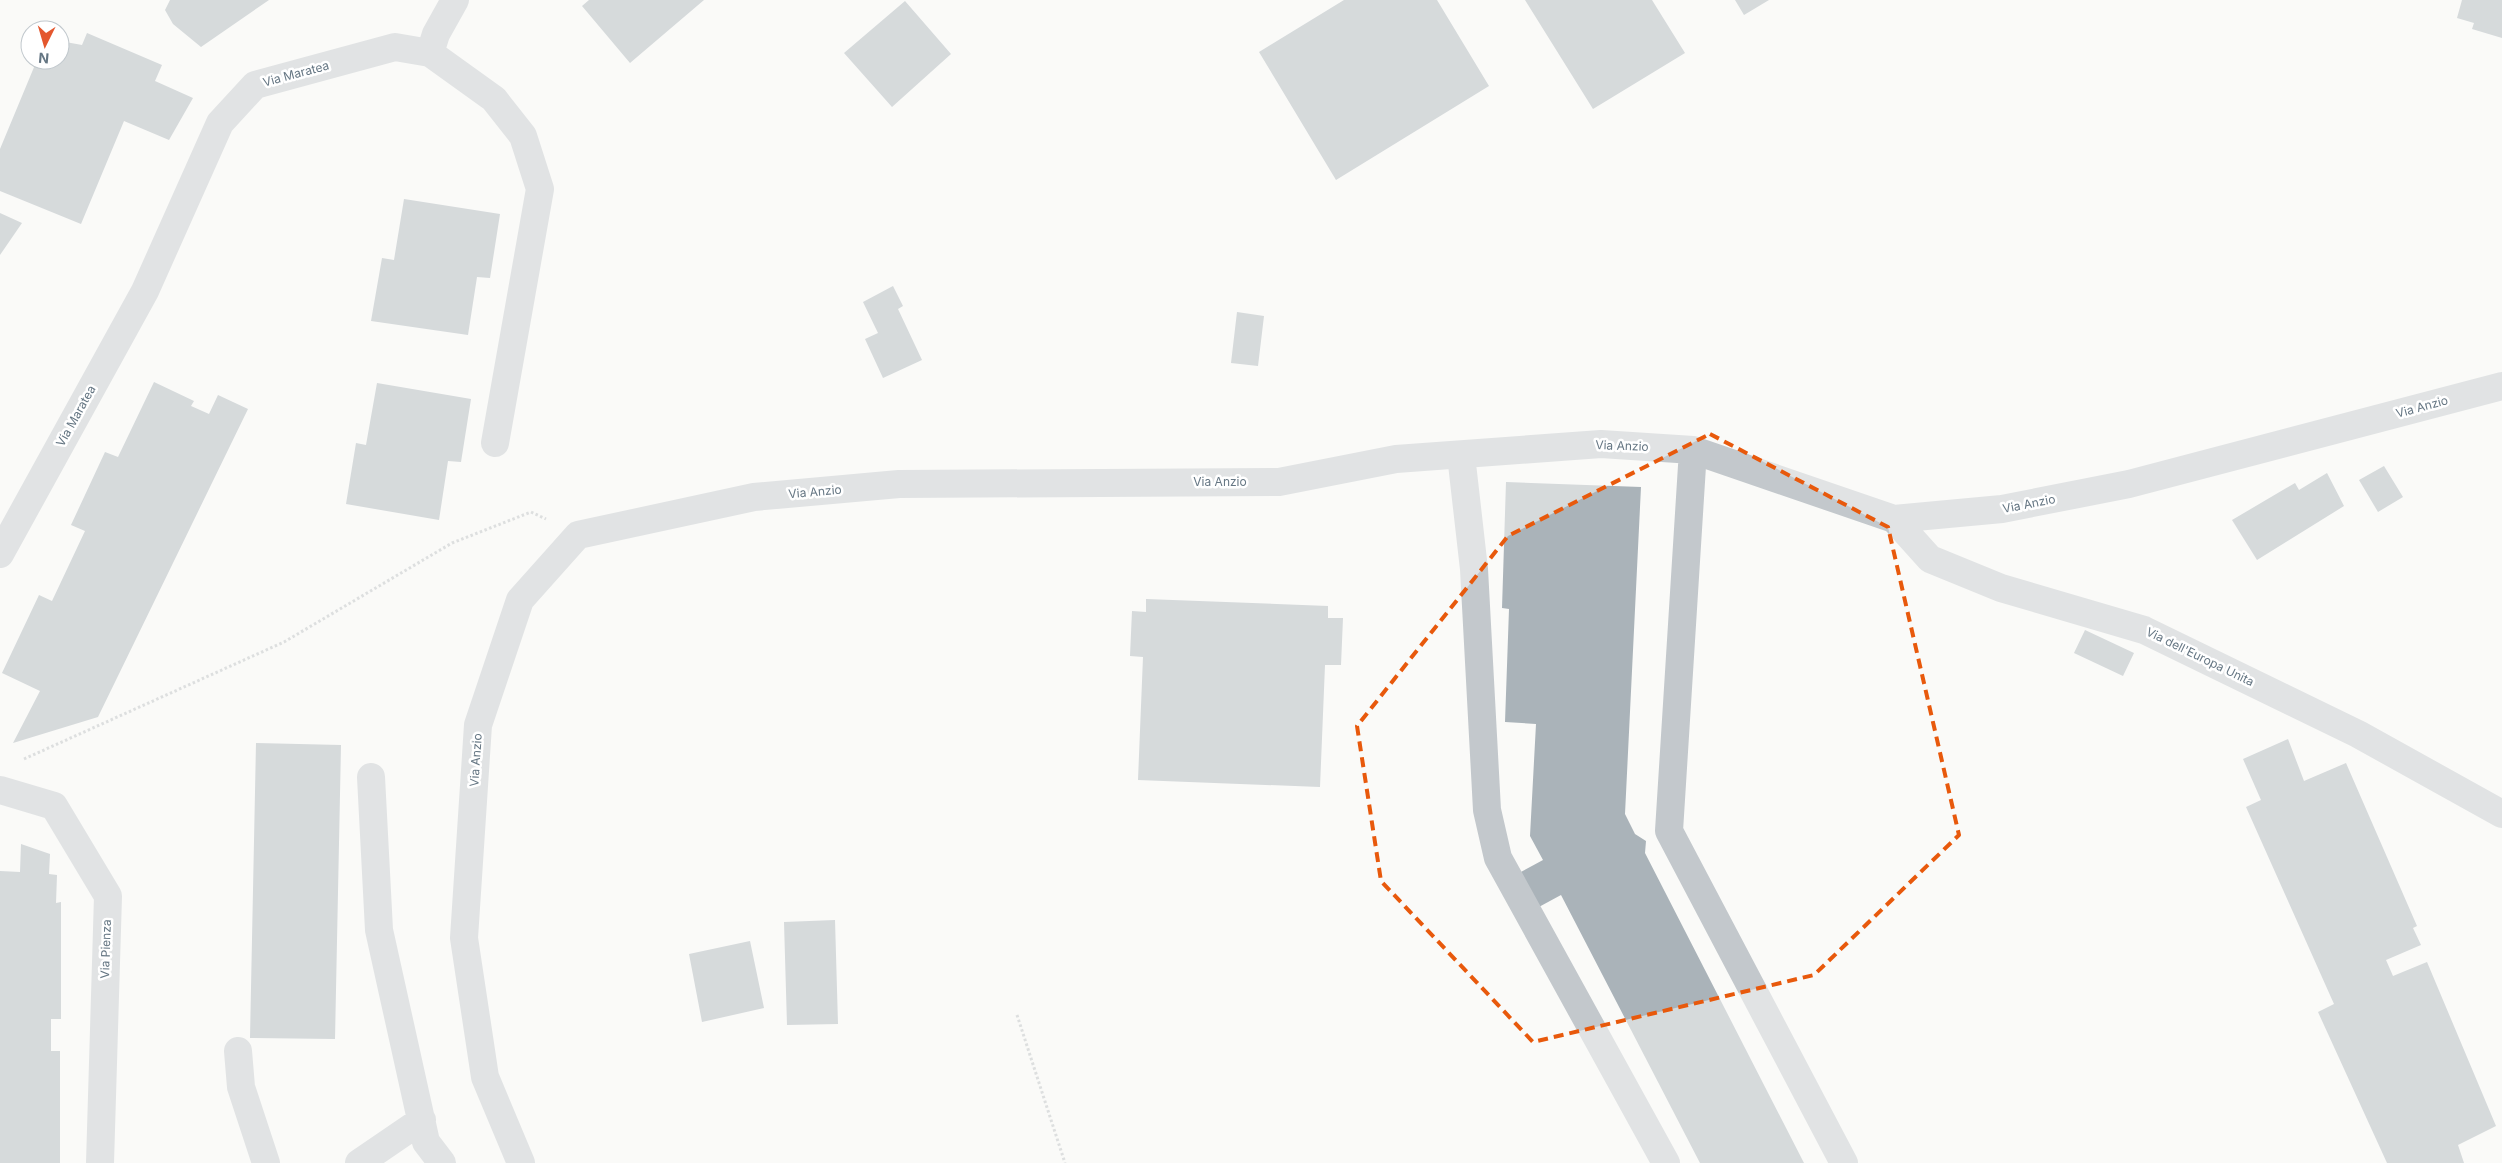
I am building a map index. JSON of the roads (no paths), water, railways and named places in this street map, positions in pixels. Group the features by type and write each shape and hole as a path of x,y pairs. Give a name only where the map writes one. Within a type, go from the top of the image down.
{"street":[{"path":"430,54 436,34 455,0"},
{"name":"Via Maratea","path":"0,554 145,291 220,123 255,85 395,47 430,54 494,99 523,136 540,189 495,443"},
{"name":"Via Anzio","path":"521,1163 485,1077 464,938 478,725 520,600 578,535 754,498 899,484 1279,482 1396,459 1601,444 1694,450 1894,519 2002,509 2129,484 2502,386"},
{"path":"1694,450 1669,831 1844,1163"},
{"path":"1461,455 1474,569 1487,810 1498,858 1666,1163"},
{"name":"Via dell'Europa Unita","path":"1894,519 1930,559 2001,588 2144,630 2358,734 2502,814"},
{"path":"371,777 379,930 426,1142 442,1163"},
{"name":"Via Pienza","path":"0,790 54,806 108,896 100,1163"},
{"path":"238,1051 241,1087 266,1163"},
{"path":"359,1163 422,1120"}]}
